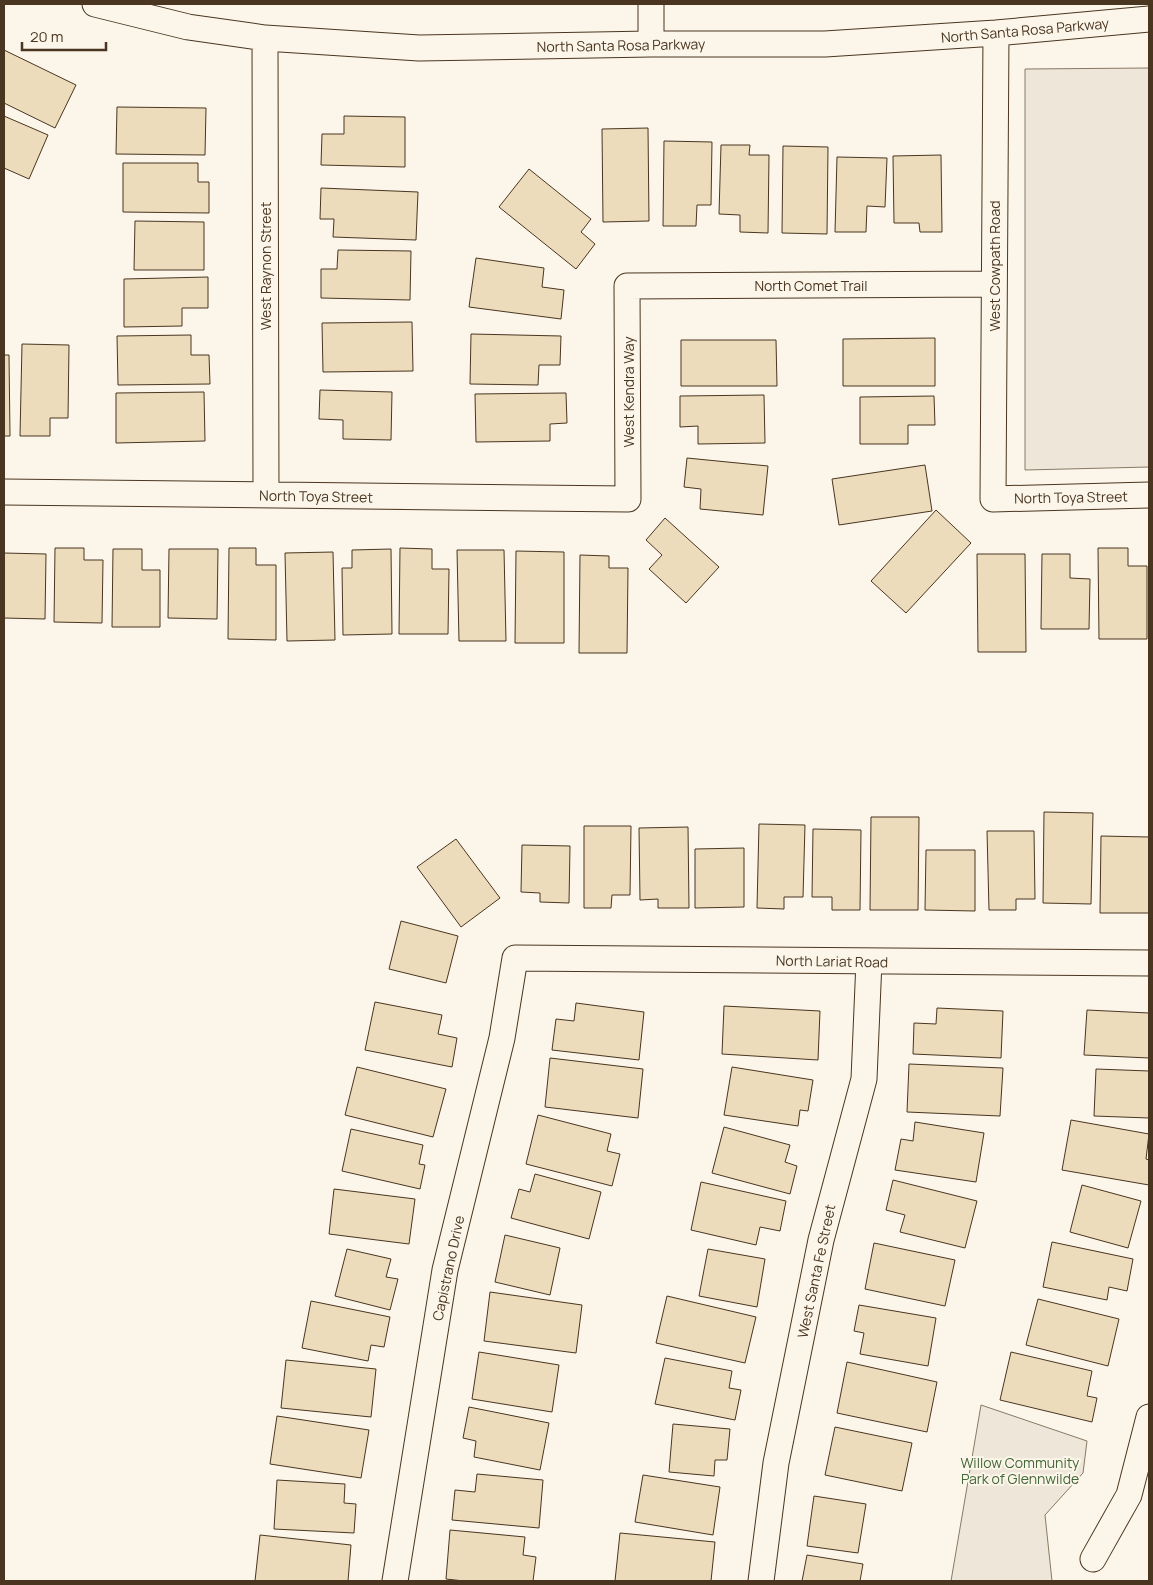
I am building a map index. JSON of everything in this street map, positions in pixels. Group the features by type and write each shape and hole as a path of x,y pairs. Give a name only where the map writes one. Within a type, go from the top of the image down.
{"street":[{"name":"North Santa Rosa Parkway","path":"95,4 188,27 265,38 418,48 651,44 825,44 996,33 1149,19"},
{"path":"651,4 651,44"},
{"name":"West Cowpath Road","path":"993,499 996,33"},
{"name":"West Raynon Street","path":"265,38 266,495"},
{"name":"North Comet Trail","path":"627,286 994,284"},
{"name":"West Kendra Way","path":"627,286 628,499"},
{"name":"North Toya Street","path":"4,492 628,499"},
{"name":"North Toya Street","path":"993,499 1149,495"},
{"name":"North Lariat Road","path":"515,958 1149,964"},
{"name":"Capistrano Drive","path":"395,1581 445,1270 502,1038 515,958"},
{"name":"West Santa Fe Street","path":"760,1581 776,1463 821,1240 864,1079 869,961"},
{"path":"1093,1559 1129,1495 1149,1417"}],"green space":[{"path":"1149,68 1149,467 1025,470 1025,69"},
{"name":"Willow Community Park of Glennwilde","path":"981,1405 1087,1441 1083,1473 1045,1515 1052,1581 951,1581"}],"building":[{"path":"4,50 76,85 55,128 4,103"},
{"path":"117,107 206,108 205,155 116,154"},
{"path":"4,116 48,135 29,179 4,168"},
{"path":"344,116 405,117 405,167 321,165 322,134 344,134"},
{"path":"648,128 649,221 603,222 602,129"},
{"path":"664,141 712,142 711,205 697,205 696,226 663,226"},
{"path":"721,145 750,145 749,155 769,155 768,233 740,232 740,215 719,214"},
{"path":"783,146 828,147 827,234 782,233"},
{"path":"941,155 942,232 920,232 919,223 894,223 893,156"},
{"path":"837,157 887,158 885,207 867,206 866,232 835,232"},
{"path":"123,163 198,163 198,182 209,182 209,213 123,212"},
{"path":"529,169 591,219 581,232 595,244 576,269 499,207"},
{"path":"321,188 418,192 416,240 333,237 334,219 320,219"},
{"path":"135,221 204,222 204,270 134,270"},
{"path":"338,250 411,251 410,300 321,298 321,269 337,269"},
{"path":"476,258 544,268 542,287 564,290 561,319 469,307"},
{"path":"208,277 208,308 182,308 182,326 124,327 124,279"},
{"path":"412,322 413,371 323,372 322,323"},
{"path":"471,334 561,336 560,365 539,365 538,385 470,384"},
{"path":"191,335 191,355 209,355 210,384 118,385 117,336"},
{"path":"935,338 935,386 843,386 843,339"},
{"path":"681,340 776,340 777,386 681,386"},
{"path":"22,344 69,345 68,418 50,418 50,436 20,436"},
{"path":"4,355 9,355 10,436 4,436"},
{"path":"320,390 392,392 391,440 343,439 343,420 319,419"},
{"path":"204,392 205,441 116,443 116,393"},
{"path":"566,393 567,423 550,424 550,441 476,442 475,394"},
{"path":"764,395 765,443 698,444 698,426 680,427 680,396"},
{"path":"934,396 935,425 908,425 908,444 860,444 860,397"},
{"path":"687,458 768,466 763,515 700,509 701,489 684,487"},
{"path":"925,465 932,511 839,525 832,479"},
{"path":"936,510 971,543 906,613 871,581"},
{"path":"665,518 719,567 686,603 649,569 662,555 646,540"},
{"path":"55,548 84,548 84,560 103,560 102,623 54,622"},
{"path":"229,548 256,548 256,565 276,565 276,640 228,639"},
{"path":"400,548 432,549 432,569 449,569 448,634 399,634"},
{"path":"1098,548 1128,548 1128,566 1147,566 1147,639 1099,639"},
{"path":"113,549 142,549 142,570 160,570 160,627 112,627"},
{"path":"169,549 218,549 217,619 168,618"},
{"path":"391,549 392,634 343,635 342,568 352,568 352,550"},
{"path":"457,550 504,550 506,641 459,641"},
{"path":"516,551 564,552 564,643 515,643"},
{"path":"333,552 335,640 287,641 285,553"},
{"path":"4,553 46,554 45,619 4,618"},
{"path":"977,554 1025,554 1026,652 978,652"},
{"path":"1042,554 1070,554 1070,578 1090,579 1089,629 1041,629"},
{"path":"580,555 609,556 609,568 628,568 627,653 579,653"},
{"path":"1044,812 1093,813 1091,904 1043,903"},
{"path":"871,817 919,817 918,910 870,910"},
{"path":"759,824 805,825 803,897 784,897 784,909 757,908"},
{"path":"584,826 631,826 630,895 612,895 611,908 584,908"},
{"path":"688,827 689,908 658,908 658,899 640,900 639,828"},
{"path":"813,829 861,830 860,910 832,910 832,897 812,897"},
{"path":"987,831 1034,831 1035,899 1016,899 1016,910 989,910"},
{"path":"1101,836 1149,837 1149,913 1100,913"},
{"path":"456,839 500,898 461,927 417,867"},
{"path":"522,845 570,846 569,903 540,902 540,893 521,892"},
{"path":"744,848 744,907 695,908 695,849"},
{"path":"926,850 975,850 975,911 925,910"},
{"path":"401,921 458,936 446,983 389,969"},
{"path":"375,1002 442,1015 438,1034 457,1038 452,1067 365,1050"},
{"path":"576,1003 644,1012 639,1060 552,1050 556,1019 574,1021"},
{"path":"724,1006 820,1011 818,1060 722,1054"},
{"path":"937,1008 1003,1011 1001,1058 913,1054 914,1023 936,1024"},
{"path":"1087,1010 1149,1013 1149,1058 1084,1055"},
{"path":"550,1058 643,1069 638,1118 545,1107"},
{"path":"909,1064 1003,1068 1000,1116 907,1112"},
{"path":"357,1067 446,1089 433,1137 345,1115"},
{"path":"732,1067 813,1080 808,1111 800,1110 798,1126 724,1115"},
{"path":"1096,1069 1149,1071 1149,1118 1094,1116"},
{"path":"538,1115 611,1134 607,1151 620,1154 612,1186 526,1164"},
{"path":"1071,1120 1149,1134 1146,1159 1149,1160 1149,1185 1062,1170"},
{"path":"915,1122 984,1133 976,1182 895,1170 901,1139 913,1141"},
{"path":"724,1127 790,1145 785,1162 797,1166 790,1194 712,1173"},
{"path":"351,1129 423,1145 419,1164 425,1165 420,1189 342,1171"},
{"path":"535,1174 601,1192 589,1239 511,1218 519,1189 530,1192"},
{"path":"893,1180 977,1201 965,1248 900,1232 905,1215 886,1210"},
{"path":"701,1182 786,1201 780,1231 760,1227 756,1245 691,1230"},
{"path":"1082,1185 1141,1201 1128,1248 1070,1232"},
{"path":"334,1189 415,1199 409,1244 329,1234"},
{"path":"505,1235 560,1248 550,1295 495,1282"},
{"path":"1052,1242 1133,1259 1127,1291 1109,1287 1107,1300 1043,1287"},
{"path":"874,1243 955,1260 945,1306 865,1289"},
{"path":"347,1249 391,1259 386,1277 398,1279 390,1310 335,1296"},
{"path":"708,1249 765,1259 757,1307 699,1296"},
{"path":"490,1292 582,1305 576,1353 484,1341"},
{"path":"667,1296 756,1317 745,1363 656,1343"},
{"path":"1038,1299 1119,1319 1108,1366 1026,1345"},
{"path":"311,1301 390,1317 384,1347 371,1345 368,1361 302,1348"},
{"path":"859,1305 936,1318 928,1366 860,1354 864,1333 854,1331"},
{"path":"479,1352 559,1365 552,1412 472,1399"},
{"path":"1011,1352 1092,1371 1087,1396 1097,1398 1092,1422 1000,1400"},
{"path":"665,1358 732,1371 729,1388 741,1390 735,1420 655,1404"},
{"path":"286,1360 376,1369 371,1417 281,1408"},
{"path":"847,1362 937,1382 927,1432 837,1413"},
{"path":"469,1407 549,1423 540,1470 474,1457 476,1441 463,1438"},
{"path":"277,1416 369,1430 361,1478 270,1464"},
{"path":"673,1424 730,1429 727,1460 715,1460 714,1476 669,1472"},
{"path":"835,1427 912,1443 902,1491 825,1475"},
{"path":"477,1474 543,1480 539,1528 452,1520 455,1490 475,1492"},
{"path":"643,1475 720,1487 713,1535 635,1522"},
{"path":"277,1480 345,1484 344,1503 356,1504 354,1533 274,1529"},
{"path":"814,1496 866,1504 858,1553 807,1546"},
{"path":"450,1530 525,1537 523,1555 536,1557 533,1581 464,1581 446,1579"},
{"path":"620,1533 715,1542 711,1581 615,1581"},
{"path":"260,1535 351,1545 348,1581 255,1581"},
{"path":"807,1555 863,1564 860,1581 802,1581"}]}
